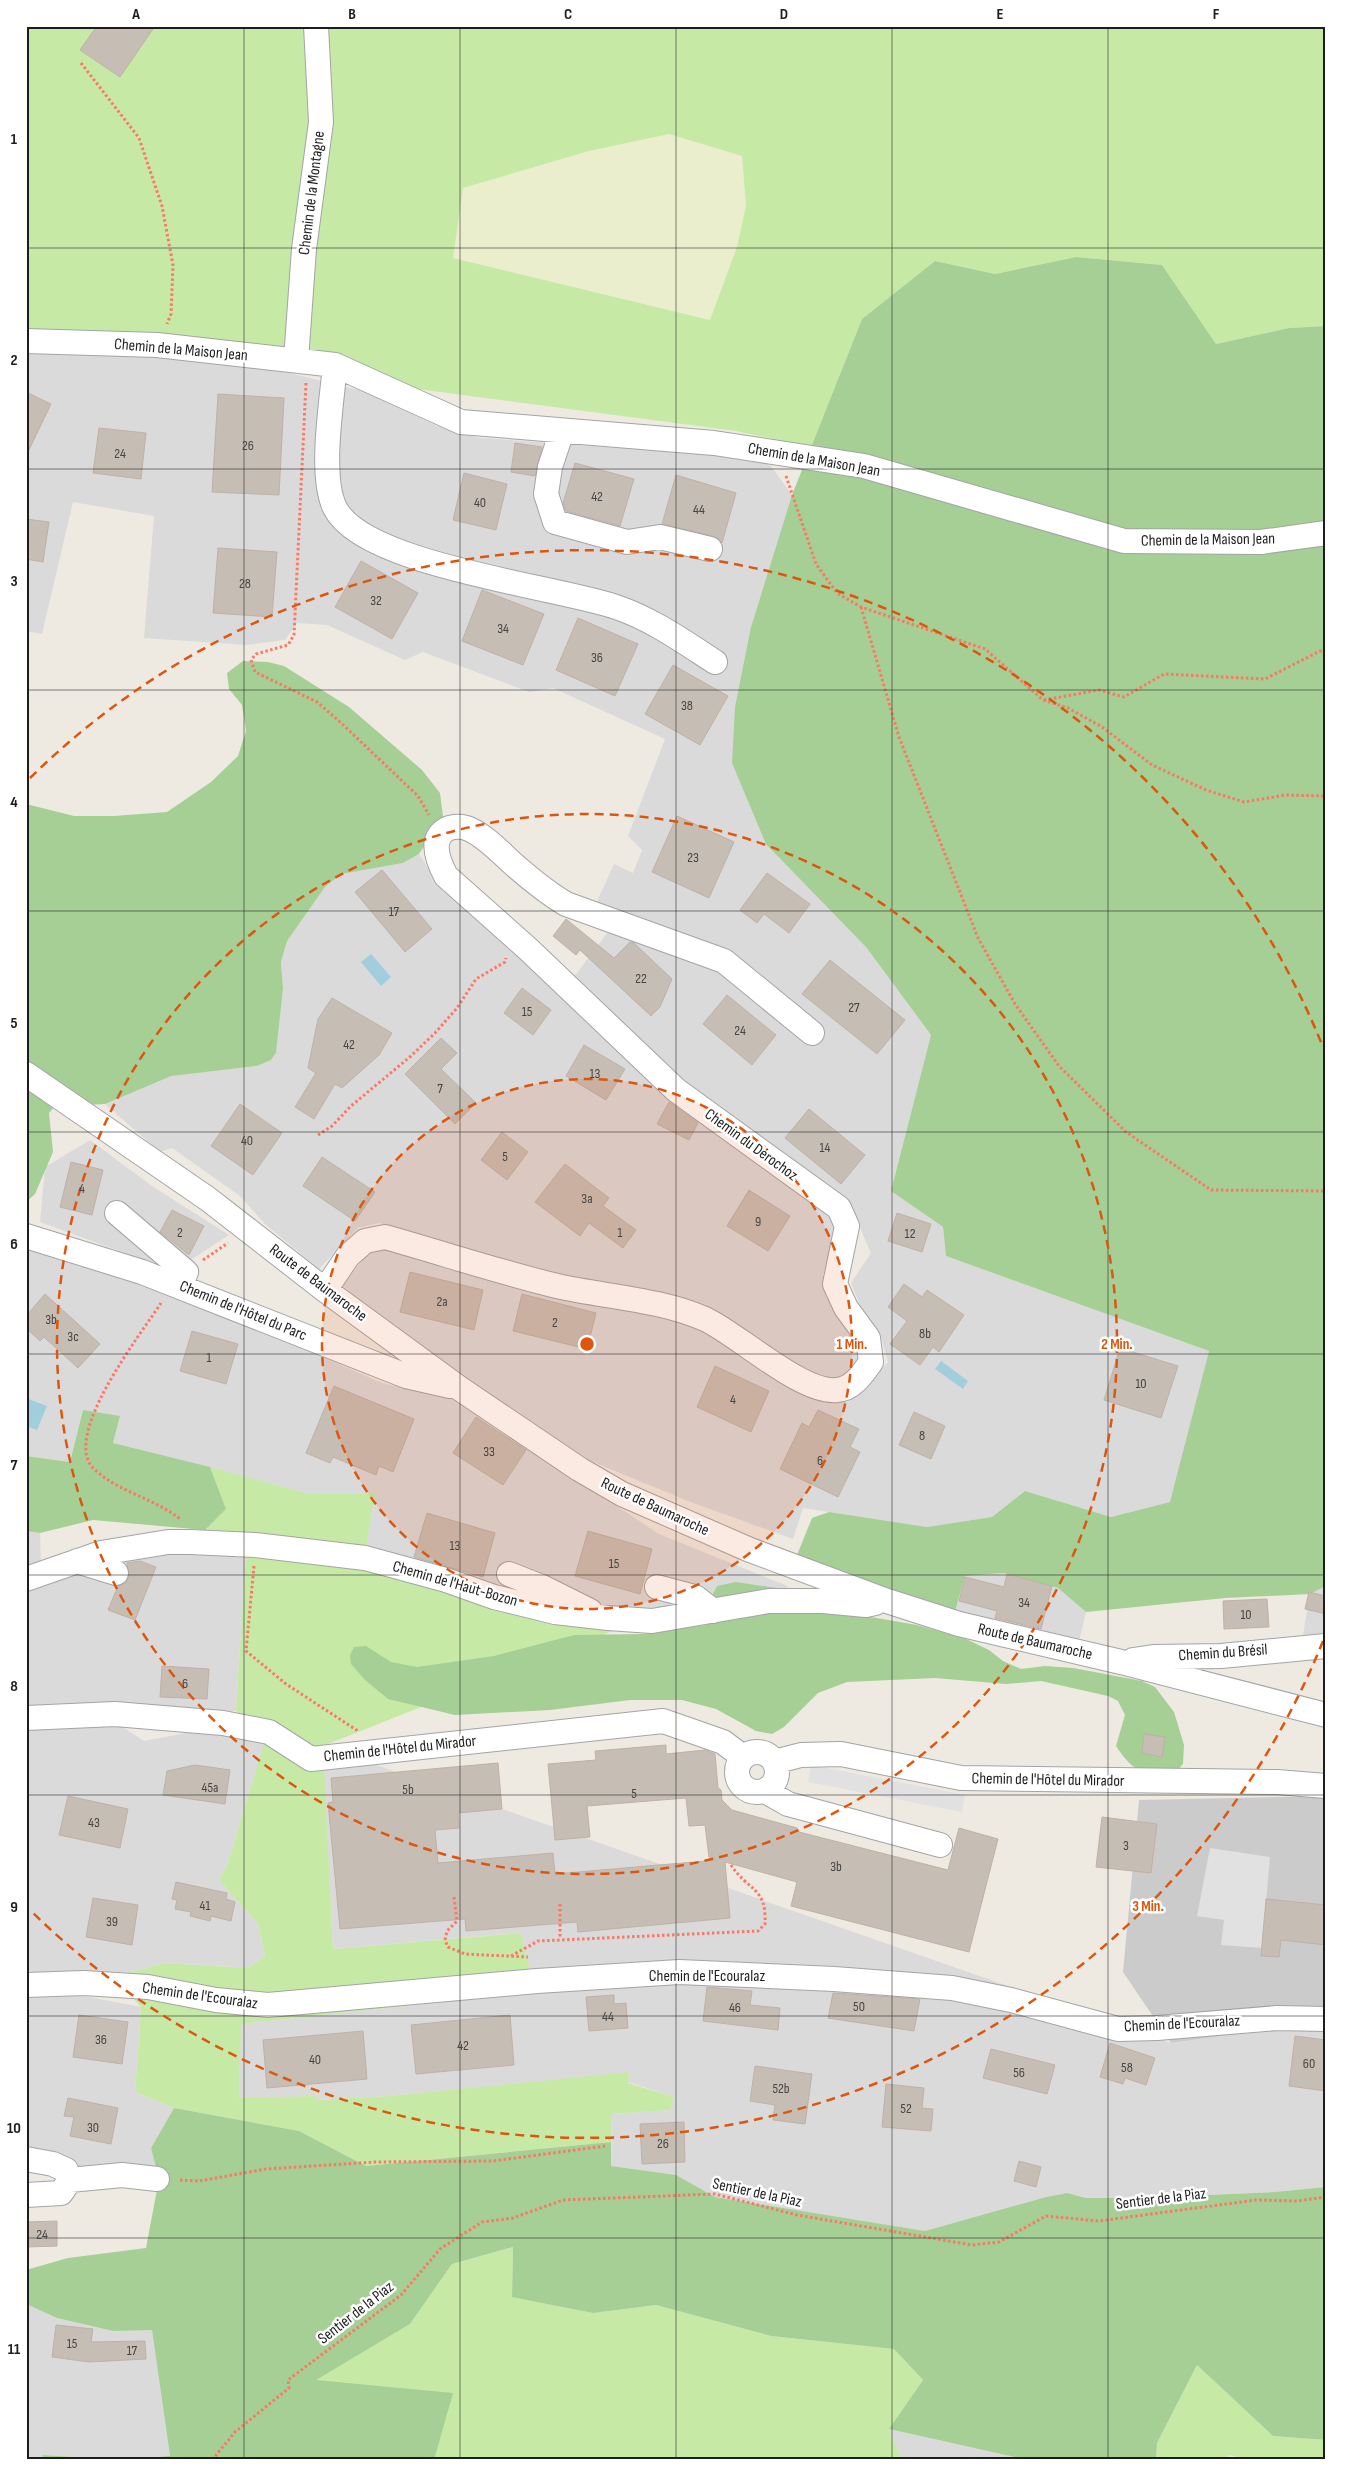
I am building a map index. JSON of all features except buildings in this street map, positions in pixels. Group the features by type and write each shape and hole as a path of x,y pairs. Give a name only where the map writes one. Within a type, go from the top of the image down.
{"street":[{"name":"Chemin de la Montagne","path":"296,360 304,249 321,122 316,26"},
{"name":"Chemin de la Maison Jean","path":"26,341 157,345 336,364 461,422 714,443 864,466 1124,541 1261,542 1326,533"},
{"path":"336,364 328,446 329,490 336,509 346,524 359,534 444,566 557,591 619,608 652,623 715,662"},
{"path":"562,431 550,467 546,494 555,522 627,542 660,537 710,549"},
{"path":"440,834 450,828 469,828 486,840 543,890 566,904 724,962 812,1033"},
{"name":"Chemin du Dérochoz","path":"325,1290 348,1256 359,1246 365,1241 385,1236 557,1286 677,1309 723,1328 794,1377 814,1386 838,1390 857,1381 871,1362 868,1338 846,1308 835,1284 847,1226 838,1208 676,1090 527,948 446,876 438,856 436,843 440,834"},
{"name":"Route de Baumaroche","path":"26,1074 208,1199 325,1290 459,1388 579,1469 622,1494 750,1550 886,1601 959,1624 1121,1662 1326,1715"},
{"path":"116,1213 183,1279"},
{"name":"Chemin de l'Hôtel du Parc","path":"26,1236 142,1272 183,1279 370,1363 406,1376 459,1388"},
{"name":"Chemin de l'Haut-Bozon","path":"26,1579 101,1553 168,1542 190,1542 255,1545 365,1558 446,1580 494,1597 555,1612 602,1618 652,1621 769,1601 823,1601 866,1605 886,1601"},
{"path":"77,1561 116,1573"},
{"path":"509,1574 542,1587 602,1618"},
{"path":"657,1587 696,1597 713,1611"},
{"name":"Chemin du Brésil","path":"1121,1662 1153,1657 1221,1656 1326,1646"},
{"name":"Chemin de l'Hôtel du Mirador","path":"26,1718 114,1714 223,1724 269,1732 311,1759 663,1721 723,1742 743,1757"},
{"path":"760,1752 770,1757 774,1762 777,1775 771,1787 765,1791 752,1792 742,1786 736,1774 743,1757 760,1752"},
{"name":"Chemin de l'Hôtel du Mirador","path":"774,1762 801,1755 841,1754 961,1778 1276,1782 1326,1786"},
{"path":"765,1791 788,1804 940,1845"},
{"name":"Chemin de l'Ecouralaz","path":"26,1985 84,1983 148,1987 216,2000 268,2005 537,1981 679,1972 834,1979 952,1988 1011,2000 1118,2029 1157,2028 1277,2018 1326,2019"},
{"path":"26,2159 53,2164 66,2170 70,2180"},
{"path":"26,2195 61,2193 70,2180 122,2175 156,2179"}],"path":[{"path":"81,63 140,138 162,206 173,266 171,314 157,345"},
{"path":"296,360 306,370 294,635 288,645 256,654 251,660 252,666 255,672 317,702 340,721 418,796 440,834"},
{"path":"779,452 816,564 837,592 861,607 985,649 1043,700 1068,708 1102,726 1152,765 1206,790 1244,802 1286,795 1326,796"},
{"path":"861,607 899,736 978,938 1015,1004 1059,1066 1126,1132 1211,1190 1326,1191"},
{"path":"1043,700 1099,690 1124,697 1164,674 1265,679 1326,648"},
{"path":"318,1136 332,1126 351,1106 411,1056 435,1033 457,1008 476,979 506,962 506,957 502,950"},
{"path":"183,1279 232,1240"},
{"path":"162,1301 94,1407 87,1428 87,1459 93,1468 108,1479 138,1493 186,1524 190,1542"},
{"path":"254,1562 246,1651 286,1684 363,1733"},
{"path":"511,1956 538,1941 758,1931 765,1924 765,1909 759,1893 737,1874 731,1865"},
{"path":"454,1897 457,1921 447,1931 445,1940 448,1947 465,1954 538,1958"},
{"path":"560,1904 560,1939"},
{"path":"156,2179 199,2181 266,2169 375,2162 493,2161 605,2146"},
{"name":"Sentier de la Piaz","path":"212,2460 235,2432 289,2388 288,2380 401,2295 440,2249 482,2222 514,2218 563,2200 715,2194 797,2215 972,2245 998,2242 1046,2216 1099,2220 1256,2200 1297,2201 1326,2198"}],"shaded area":[{"path":"26,350 166,358 281,371 362,391 437,426 480,438 753,457 771,466 792,495 751,627 866,947 931,1035 891,1191 943,1227 946,1256 1209,1351 1171,1502 1111,1517 1025,1491 992,1517 927,1527 803,1508 793,1539 688,1501 591,1461 400,1336 343,1286 370,1250 389,1249 675,1318 720,1335 809,1397 849,1402 888,1362 881,1337 866,1320 851,1283 871,1253 851,1207 691,1089 574,977 620,916 595,906 614,864 633,873 642,850 628,836 665,739 553,688 529,692 423,652 405,660 327,625 297,623 285,640 247,645 144,638 154,516 73,502 42,634 26,631"},
{"path":"419,854 443,891 513,945 831,1214 837,1232 823,1275 826,1297 859,1340 860,1361 839,1382 819,1379 732,1325 704,1304 561,1277 379,1223 358,1228 319,1269 265,1224 240,1196 172,1148 160,1152 105,1104 171,1075 257,1066 271,1060 276,1053 283,989 281,962 287,941 325,887 341,874 403,863"},
{"path":"90,1140 152,1186 229,1235 174,1271 40,1222 45,1167"},
{"path":"26,1246 207,1306 382,1383 458,1400 659,1534 790,1587 650,1616 557,1605 365,1553 374,1494 306,1493 113,1443 120,1417 83,1410 70,1462 26,1456"},
{"path":"26,1531 40,1533 41,1568 26,1574"},
{"path":"170,1551 246,1554 236,1711 116,1707 26,1712 26,1588 114,1557"},
{"path":"1004,1573 1058,1588 1086,1612 1078,1646 954,1615 965,1576"},
{"path":"1326,1586 1326,1641 1302,1641 1310,1594"},
{"path":"112,1720 144,1741 202,1730 265,1739 228,1863 219,1880 258,1924 265,1956 248,1968 165,1963 113,1977 81,1972 33,1973 26,1968 26,1725"},
{"path":"322,1746 1171,2043 1270,2029 1326,2028 1326,2187 1275,2192 1141,2198 1086,2198 1067,2193 1046,2197 925,2231 715,2197 676,2175 611,2166 612,2114 670,2110 674,2097 628,2082 630,2073 389,2096 317,2100 316,2096 239,2099 240,2024 535,1992 520,1933 333,1949"},
{"path":"811,1765 965,1795 962,1812 808,1782"},
{"path":"1326,1796 1326,2028 1270,2029 1171,2043 1123,1972 1139,1800"},
{"path":"1210,1848 1270,1857 1262,1948 1221,1945 1224,1920 1197,1916"},
{"path":"84,1996 141,2007 135,2092 174,2108 151,2148 159,2179 105,2173 80,2167 55,2151 26,2150 26,1997"},
{"path":"26,2304 57,2318 113,2331 152,2329 170,2457 118,2460 44,2455 43,2460 26,2460"},
{"path":"889,2429 1028,2460 902,2460"}],"green space":[{"path":"26,26 1326,26 1326,326 1289,328 1216,344 1162,265 1076,257 995,274 935,261 862,319 811,447 736,431 281,371 166,358 26,350","holes":["669,134 742,156 746,206 737,247 710,320 453,258 463,188 589,151"]},
{"path":"669,134 742,156 746,206 737,247 710,320 453,258 463,188 589,151"},
{"path":"1076,257 1162,265 1216,344 1289,328 1326,326 1326,1586 1310,1594 1225,1598 1086,1612 1058,1588 1004,1573 965,1576 954,1615 797,1555 812,1518 829,1512 927,1527 992,1517 1025,1491 1111,1517 1170,1502 1209,1351 946,1256 943,1227 891,1191 931,1035 866,947 766,844 732,763 735,707 751,627 792,495 862,319 935,261 995,274"},
{"path":"243,661 268,662 284,666 349,707 422,770 440,793 443,817 419,854 403,863 341,874 325,887 287,941 281,962 283,989 276,1053 271,1060 257,1066 171,1076 105,1104 54,1107 49,1113 53,1152 35,1194 26,1202 26,804 74,816 114,816 167,812 211,782 238,756 246,731 242,705 229,689 227,673"},
{"path":"83,1410 120,1416 113,1443 210,1467 226,1509 205,1530 93,1520 40,1533 26,1531 26,1456 70,1462"},
{"path":"210,1467 306,1493 375,1494 365,1552 557,1605 650,1616 323,1746 333,1949 521,1933 535,1992 241,2024 239,2098 316,2096 317,2100 389,2096 630,2072 628,2083 674,2097 670,2110 612,2114 611,2142 366,2166 299,2131 174,2108 135,2092 141,2007 113,1977 165,1963 248,1968 265,1956 258,1924 219,1880 228,1863 265,1739 236,1711 246,1554 205,1530 226,1509"},
{"path":"736,1582 810,1593 871,1617 917,1625 966,1639 989,1650 1003,1661 1021,1669 1045,1666 1073,1668 1142,1681 1155,1687 1174,1712 1184,1745 1183,1764 1176,1772 1156,1773 1141,1771 1129,1763 1116,1746 1125,1715 1118,1701 1108,1696 1041,1681 1006,1684 935,1678 847,1682 818,1693 784,1727 772,1734 756,1731 716,1709 682,1700 630,1700 550,1710 455,1715 388,1699 365,1680 351,1664 350,1655 354,1647 366,1646 391,1662 417,1667 494,1656 574,1635 643,1634 706,1625 713,1620 713,1594 717,1586"},
{"path":"174,2108 299,2131 366,2166 611,2142 611,2166 676,2175 715,2197 925,2231 1046,2197 1067,2193 1086,2198 1141,2198 1275,2192 1326,2187 1326,2440 1273,2436 1197,2365 1157,2443 1156,2460 1028,2460 889,2429 923,2380 894,2349 771,2336 656,2305 593,2313 512,2297 513,2247 452,2264 410,2324 316,2380 453,2393 434,2460 122,2460 170,2456 152,2330 113,2331 57,2318 26,2304 26,2270 68,2258 146,2248 159,2179 151,2148"},
{"path":"513,2247 512,2296 593,2313 656,2305 771,2336 894,2349 923,2380 889,2429 902,2460 229,2460 315,2380 410,2324 452,2264"},
{"path":"1197,2365 1273,2436 1326,2440 1326,2460 1248,2460 1229,2455 1227,2460 1156,2460 1157,2443"},
{"path":"43,2455 118,2460 43,2460"}],"water":[{"path":"371,954 391,977 381,986 361,962"},
{"path":"941,1361 968,1381 963,1389 935,1369"},
{"path":"26,1398 47,1406 37,1430 26,1426"}]}
